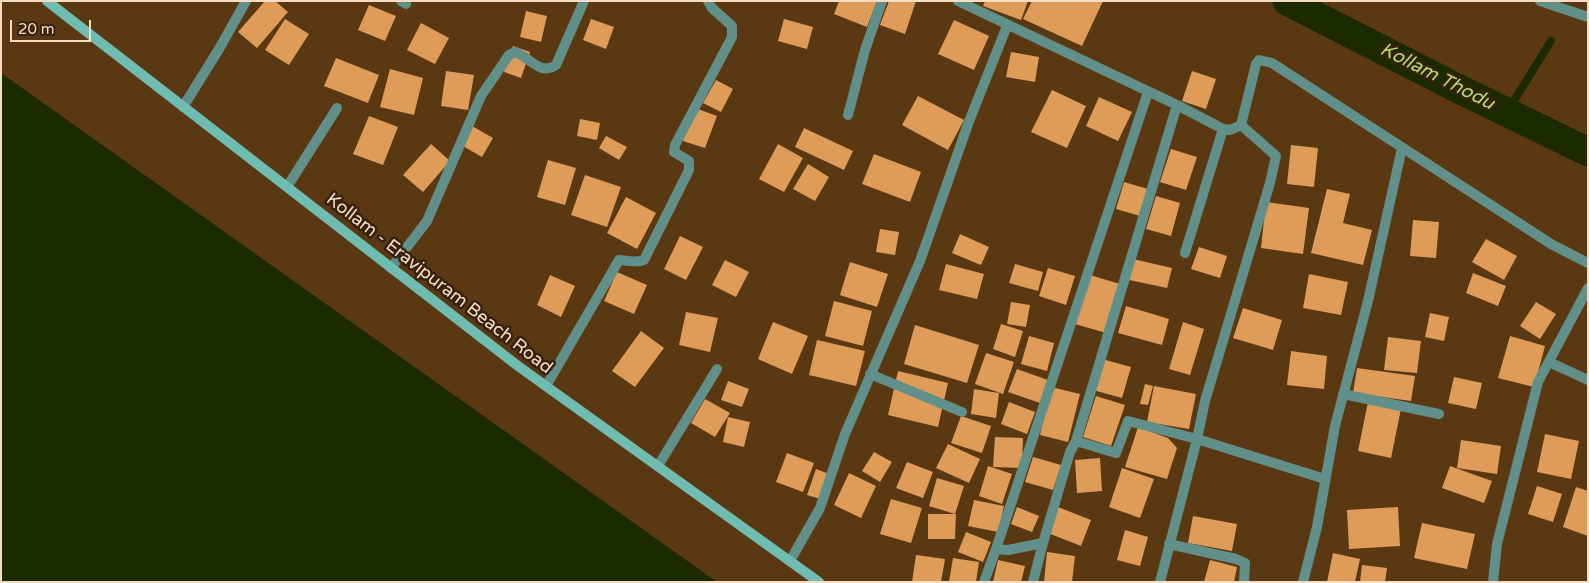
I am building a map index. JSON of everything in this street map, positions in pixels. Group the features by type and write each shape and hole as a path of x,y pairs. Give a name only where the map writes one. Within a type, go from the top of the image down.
{"main road":[{"name":"Kollam - Eravipuram Beach Road","path":"47,1 546,386 819,582"}],"street":[{"path":"183,107 246,1"},
{"path":"391,268 426,221 481,96 510,55 514,52 522,55 543,69 550,69 556,65 584,1"},
{"path":"546,386 619,260 638,263 644,260 690,170 688,161 674,152 675,145 732,37 732,26 712,8 708,1"},
{"path":"848,115 865,50 882,1"},
{"path":"958,1 1224,129 1230,130 1241,124 1256,64 1259,60 1272,63 1551,244 1588,263"},
{"path":"1540,1 1588,17"},
{"path":"790,561 820,508 845,434 920,261 968,124 1007,26"},
{"path":"984,582 1148,92"},
{"path":"1032,582 1177,105"},
{"path":"287,187 337,108"},
{"path":"1160,582 1205,401 1270,183 1276,156 1241,124"},
{"path":"1185,252 1224,129"},
{"path":"1304,582 1317,527 1324,479 1335,426 1368,301 1402,148"},
{"path":"1493,582 1496,544 1538,382 1588,288"},
{"path":"1549,362 1588,380"},
{"path":"658,466 717,369"},
{"path":"870,374 962,412"},
{"path":"1343,394 1439,414"},
{"path":"1076,441 1116,453 1128,421 1197,439 1324,479"},
{"path":"996,549 1008,550 1043,544"},
{"path":"1169,544 1236,559 1245,563 1244,582"}],"shaded area":[{"path":"1,73 717,582 1,582"}],"building":[{"path":"265,1 275,1 288,12 257,48 238,32"},
{"path":"839,1 877,1 867,27 834,14"},
{"path":"889,1 916,1 905,34 880,25"},
{"path":"985,1 1028,1 1021,20 983,6"},
{"path":"1032,1 1103,1 1082,46 1023,19"},
{"path":"369,5 396,16 385,41 358,30"},
{"path":"526,11 547,16 541,42 520,37"},
{"path":"285,19 309,34 289,65 265,50"},
{"path":"591,19 614,27 606,49 583,40"},
{"path":"784,19 813,27 807,49 778,41"},
{"path":"954,20 989,36 974,70 938,54"},
{"path":"421,23 449,38 435,64 407,50"},
{"path":"513,46 530,52 521,78 504,72"},
{"path":"1011,52 1039,57 1035,82 1006,77"},
{"path":"336,58 379,75 368,103 324,86"},
{"path":"390,69 423,78 414,115 380,107"},
{"path":"446,71 474,75 468,110 441,106"},
{"path":"1192,71 1216,79 1206,109 1182,101"},
{"path":"716,80 733,89 721,112 703,103"},
{"path":"1052,90 1086,106 1067,148 1031,132"},
{"path":"918,96 964,120 948,150 902,125"},
{"path":"1099,97 1132,112 1118,141 1086,126"},
{"path":"695,108 717,116 705,148 683,141"},
{"path":"369,116 398,127 383,165 353,154"},
{"path":"580,119 600,123 597,140 577,136"},
{"path":"472,126 493,138 482,157 461,145"},
{"path":"804,128 853,151 844,170 795,147"},
{"path":"606,136 627,147 619,160 599,148"},
{"path":"431,144 450,161 423,192 403,175"},
{"path":"778,144 803,158 784,192 759,179"},
{"path":"1291,145 1318,148 1314,187 1287,184"},
{"path":"1171,149 1197,157 1186,190 1160,182"},
{"path":"874,154 921,172 910,202 862,184"},
{"path":"548,160 576,168 565,205 537,197"},
{"path":"808,164 829,177 815,201 793,189"},
{"path":"585,175 621,187 607,227 571,215"},
{"path":"1124,182 1148,189 1140,216 1116,209"},
{"path":"1327,189 1350,194 1343,223 1372,230 1363,265 1311,253"},
{"path":"1156,196 1180,203 1171,236 1146,229"},
{"path":"626,197 656,213 637,249 607,233"},
{"path":"1266,202 1309,208 1303,254 1261,248"},
{"path":"1413,220 1439,222 1436,258 1410,256"},
{"path":"880,229 899,232 895,255 876,252"},
{"path":"960,234 989,247 981,265 952,253"},
{"path":"680,236 703,247 686,280 664,269"},
{"path":"1486,239 1517,256 1504,280 1472,262"},
{"path":"1199,247 1227,256 1220,278 1191,269"},
{"path":"1133,259 1172,268 1167,288 1129,280"},
{"path":"725,260 749,272 736,297 712,285"},
{"path":"850,262 888,274 877,307 840,295"},
{"path":"946,264 984,274 977,299 939,290"},
{"path":"1015,264 1043,272 1038,291 1009,283"},
{"path":"1048,268 1075,276 1066,305 1039,296"},
{"path":"617,272 647,285 634,314 604,301"},
{"path":"1473,273 1506,286 1498,306 1466,293"},
{"path":"1309,274 1348,282 1341,315 1303,308"},
{"path":"550,275 575,286 561,317 537,305"},
{"path":"1090,275 1120,284 1106,333 1075,324"},
{"path":"834,301 872,311 863,346 825,336"},
{"path":"1011,302 1030,305 1026,327 1007,324"},
{"path":"1536,302 1556,314 1540,339 1520,326"},
{"path":"1126,306 1169,319 1162,345 1118,333"},
{"path":"1243,308 1282,320 1273,350 1233,338"},
{"path":"686,312 718,318 710,352 679,345"},
{"path":"1430,313 1449,317 1444,341 1425,337"},
{"path":"773,322 808,336 792,374 758,359"},
{"path":"1183,322 1204,329 1190,375 1169,369"},
{"path":"1001,324 1023,331 1015,357 993,349"},
{"path":"915,325 979,345 967,383 904,364"},
{"path":"641,331 664,348 635,387 612,371"},
{"path":"1029,336 1054,343 1047,371 1021,364"},
{"path":"1510,336 1545,346 1534,387 1498,378"},
{"path":"1388,337 1421,341 1417,373 1384,370"},
{"path":"817,340 865,351 856,386 809,375"},
{"path":"1291,351 1327,356 1324,389 1287,385"},
{"path":"986,353 1014,362 1003,394 975,384"},
{"path":"1102,359 1131,367 1122,398 1093,390"},
{"path":"1357,368 1415,376 1411,401 1353,393"},
{"path":"1017,369 1048,380 1040,403 1008,392"},
{"path":"898,371 948,383 938,427 888,415"},
{"path":"1454,377 1482,383 1476,409 1448,403"},
{"path":"728,381 749,389 742,407 721,400"},
{"path":"1145,384 1153,386 1148,405 1140,404"},
{"path":"1154,386 1196,394 1189,429 1147,422"},
{"path":"1051,387 1080,394 1068,442 1040,435"},
{"path":"974,389 999,393 996,418 971,414"},
{"path":"1096,396 1125,405 1111,446 1083,437"},
{"path":"705,399 730,413 715,437 691,423"},
{"path":"1009,402 1035,412 1027,434 1001,424"},
{"path":"1368,402 1401,409 1391,458 1358,451"},
{"path":"961,416 991,426 982,453 951,443"},
{"path":"728,417 750,422 744,447 723,442"},
{"path":"1138,427 1168,438 1177,448 1167,479 1125,467"},
{"path":"1545,434 1579,441 1571,479 1537,472"},
{"path":"995,437 1023,438 1022,468 993,467"},
{"path":"1461,440 1501,446 1497,474 1457,468"},
{"path":"948,444 980,459 969,483 936,468"},
{"path":"874,452 892,462 880,482 862,471"},
{"path":"787,453 814,463 803,492 776,482"},
{"path":"1033,457 1061,465 1053,490 1025,482"},
{"path":"1100,458 1102,491 1077,493 1075,460"},
{"path":"907,462 933,472 923,498 896,488"},
{"path":"988,466 1012,474 1002,504 979,496"},
{"path":"1450,466 1492,481 1484,503 1442,488"},
{"path":"1122,468 1154,479 1140,518 1109,507"},
{"path":"816,469 832,475 824,500 807,495"},
{"path":"849,473 876,486 861,518 834,505"},
{"path":"937,478 964,486 955,514 929,506"},
{"path":"1537,486 1562,494 1553,522 1528,514"},
{"path":"1576,487 1588,491 1588,536 1563,527"},
{"path":"891,499 922,508 911,543 880,534"},
{"path":"974,500 1004,506 998,532 968,526"},
{"path":"1017,507 1039,516 1032,532 1011,524"},
{"path":"1058,507 1091,520 1081,546 1048,533"},
{"path":"1398,507 1400,546 1349,549 1347,510"},
{"path":"928,514 956,514 955,539 928,539"},
{"path":"1193,516 1237,524 1232,551 1188,543"},
{"path":"1422,523 1475,534 1467,569 1414,558"},
{"path":"1125,530 1148,537 1140,566 1117,560"},
{"path":"966,532 991,542 983,562 958,552"},
{"path":"1047,552 1075,556 1072,582 1044,582"},
{"path":"1333,553 1360,559 1355,582 1327,582"},
{"path":"916,555 945,559 941,582 912,582"},
{"path":"953,558 979,562 976,582 949,582"},
{"path":"998,560 1025,566 1021,582 993,582"},
{"path":"1210,560 1237,567 1234,582 1204,582"},
{"path":"1362,565 1387,568 1385,582 1360,582"}],"waterway":[{"name":"Kollam Thodu","path":"1287,1 1457,88 1588,152"},
{"path":"1507,112 1551,41"}]}
